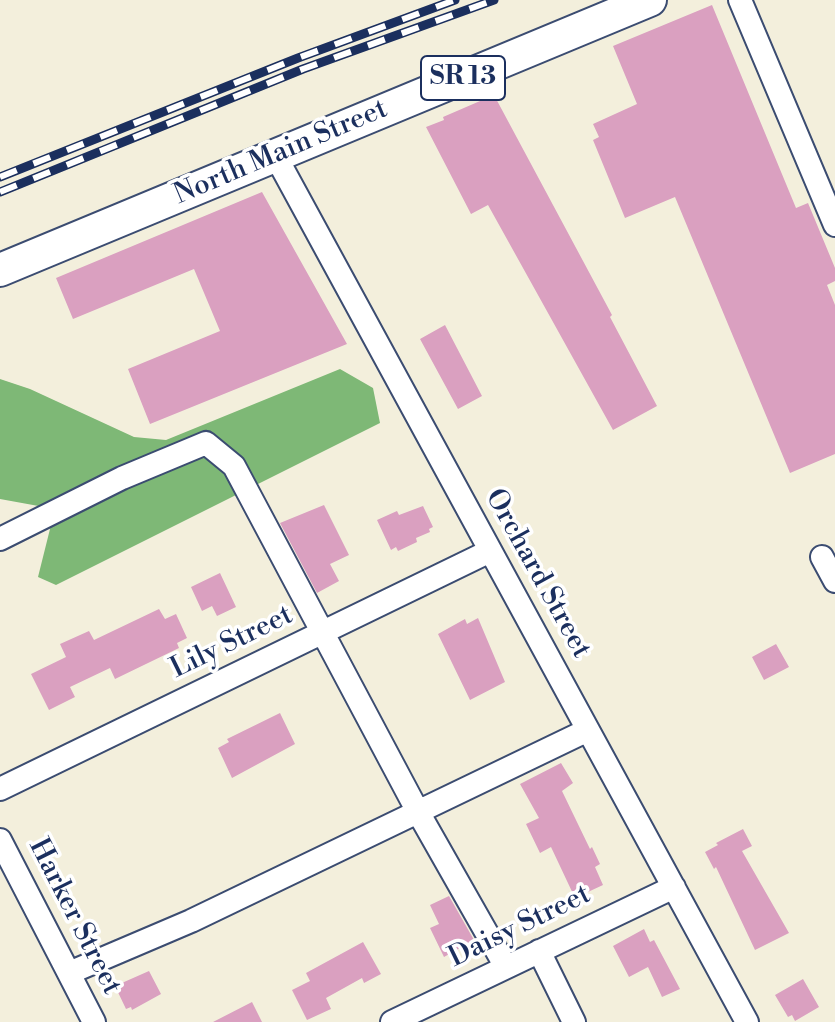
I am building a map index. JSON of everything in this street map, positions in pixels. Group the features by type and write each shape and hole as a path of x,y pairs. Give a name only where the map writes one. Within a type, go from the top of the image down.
{"highway":[{"name":"North Main Street","path":"0,270 650,0"}],"street":[{"path":"740,0 835,225"},
{"name":"Orchard Street","path":"275,155 747,1022"},
{"path":"0,539 122,478 206,443 234,466 418,812 506,967"},
{"name":"Lily Street","path":"0,789 490,551"},
{"path":"822,557 835,581"},
{"path":"69,973 191,921 588,730"},
{"name":"Harker Street","path":"0,840 94,1022"},
{"name":"Daisy Street","path":"392,1022 423,1015 506,967 674,887"},
{"path":"539,951 574,1022"}],"green space":[{"path":"340,369 373,388 380,423 56,585 38,577 51,525 44,507 0,499 0,379 30,389 134,437 166,440"}],"building":[{"path":"712,5 796,208 808,203 835,268 835,281 827,285 835,305 835,454 790,473 675,197 625,218 593,140 599,137 593,124 637,104 613,46"},
{"path":"494,95 657,406 613,430 488,205 471,214 426,127"},
{"path":"262,192 347,344 150,424 128,369 220,331 194,269 73,319 56,278"},
{"path":"445,325 482,396 458,409 420,339"},
{"path":"324,505 349,555 330,564 339,581 317,593 280,523"},
{"path":"423,506 433,527 429,529 430,532 398,551 396,547 391,550 377,520 397,511 399,515"},
{"path":"220,573 236,607 217,616 212,606 202,611 191,587"},
{"path":"159,609 165,619 176,614 187,638 177,643 179,648 115,679 110,668 70,687 75,697 49,710 31,674 66,657 60,644 89,631 94,640"},
{"path":"478,618 505,682 470,700 438,634 465,619 467,624"},
{"path":"776,644 789,667 764,680 752,657"},
{"path":"280,713 295,744 232,778 218,748 229,742 227,739"},
{"path":"561,763 573,783 562,791 600,864 595,867 603,885 575,898 551,847 540,853 526,824 539,818 520,784"},
{"path":"743,829 752,846 742,851 789,933 755,950 716,867 714,869 705,852"},
{"path":"449,896 474,940 444,957 430,928 439,924 430,905"},
{"path":"644,929 650,942 654,940 680,989 662,997 648,967 629,977 613,946"},
{"path":"363,942 381,974 364,983 362,978 326,998 331,1009 307,1020 292,990 310,981 306,973"},
{"path":"149,971 161,994 132,1010 131,1007 126,1009 115,986"},
{"path":"803,979 819,1007 795,1021 792,1015 788,1017 775,995"},
{"path":"252,1002 262,1022 213,1022"}],"railway":[{"path":"0,177 298,58 455,0"},
{"path":"0,192 303,69 494,0"}]}
